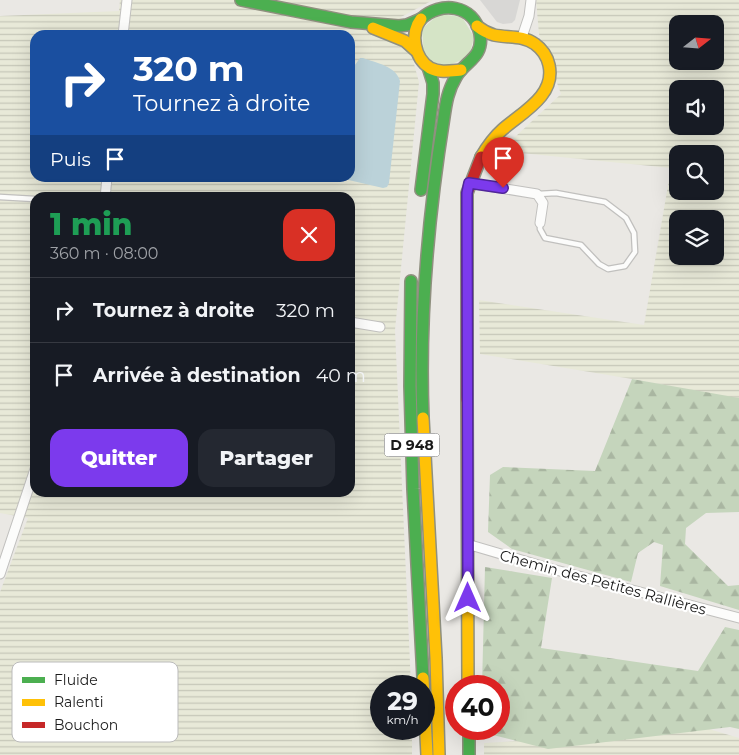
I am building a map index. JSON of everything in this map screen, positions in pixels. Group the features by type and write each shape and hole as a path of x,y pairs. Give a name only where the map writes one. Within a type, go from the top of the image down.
{"main road":[{"path":"241,0 351,22 403,26 421,19"},
{"path":"428,67 444,73 461,70 473,60 478,51 480,36 477,26 462,0"},
{"path":"420,200 433,83 428,67 415,50 414,34 421,19 441,4 460,9 469,15"},
{"path":"351,22 400,39 415,50"},
{"path":"468,675 466,204 469,183 476,167 494,139 505,127 539,100 547,89 550,77 550,65 546,54 533,42 522,37 493,35 477,26"},
{"path":"478,51 491,41 505,37"},
{"name":"D 948","path":"439,755 436,654 429,558 424,438 422,366 423,283 431,200 447,96 461,70"},
{"name":"D 948","path":"412,273 410,386 413,489 427,755"},
{"path":"469,740 469,755"}],"street":[{"path":"124,30 127,0"},
{"path":"522,37 529,16 531,0"},
{"path":"469,183 537,194 543,203 540,223"},
{"path":"355,323 380,327"},
{"path":"0,574 30,484"},
{"name":"Chemin des Petites Rallières","path":"467,544 552,569 739,618"}],"lane":[{"path":"537,194 556,193 606,202 626,218 634,233 634,252 625,266 608,269 599,264 581,245 545,238 540,229 540,223"},
{"path":"0,197 30,200"}],"shaded area":[{"path":"480,0 520,0 515,20 512,23 503,24 497,22"}],"green space":[{"path":"120,0 433,0 401,17 419,82 395,330 411,675 370,675 370,740 412,740 412,755 0,755 0,592 28,518 0,513 0,16 119,11"},
{"path":"536,0 739,0 739,399 480,354 479,300 644,325 669,180 669,200 724,200 724,145 669,145 669,168 500,151 561,94 539,34"},
{"path":"439,14 462,17 474,37 469,57 442,68 424,56 422,29"},
{"path":"632,379 739,398 739,512 706,513 686,528 685,544 728,586 739,585 739,610 660,586 663,545 654,542 638,553 631,582 512,549 488,532 490,475 503,467 595,471"},
{"path":"485,567 552,578 541,648 698,671 725,627 739,630 739,729 730,727 548,749 510,739 510,675 482,675"},
{"path":"709,729 739,738 739,755 484,755 484,743"}],"water":[{"path":"360,58 363,58 390,68 400,81 389,183 387,187 383,188 355,181 355,65"}],"traffic: fast":[{"path":"241,0 351,22 399,26 421,19"},
{"path":"421,19 437,10 455,8 471,16 477,24 480,34 477,54 453,82 448,97 433,192 422,342 423,418"},
{"path":"421,190 433,94 433,83 428,67"},
{"path":"411,281 410,386 413,489 423,675"},
{"path":"469,740 469,755"}],"traffic: slow":[{"path":"421,19 415,38 415,45 420,58 430,68 438,71 461,70"},
{"path":"477,26 494,35 520,38 535,44 542,50 547,59 550,76 542,95 499,133 481,157"},
{"path":"373,28 405,41 415,50"},
{"path":"467,400 468,675"},
{"path":"423,418 436,658 439,755"},
{"path":"426,740 427,755"}],"traffic: jam":[{"path":"467,400 467,193 481,157"}],"route":[{"path":"468,598 466,204 469,183 503,188"}]}
